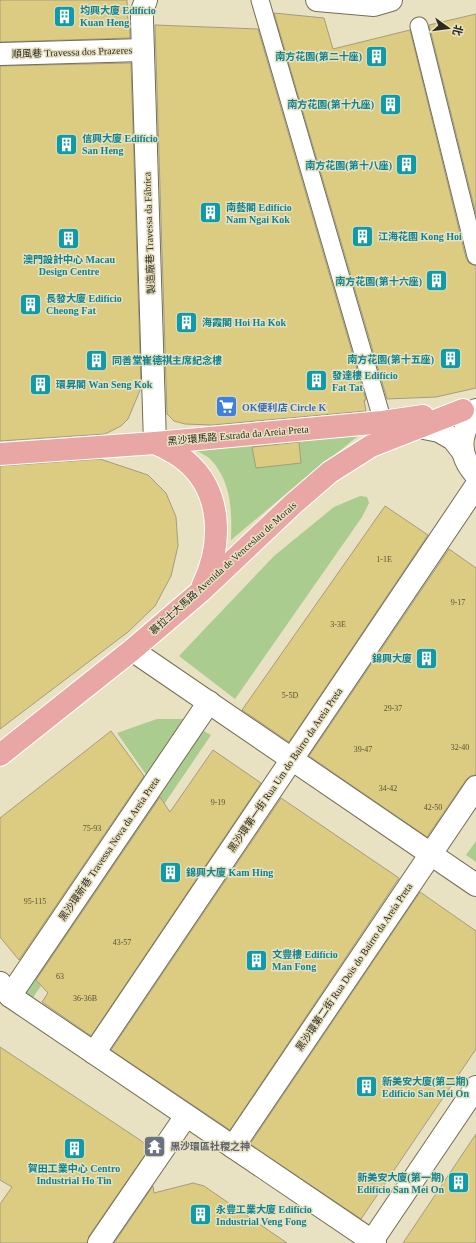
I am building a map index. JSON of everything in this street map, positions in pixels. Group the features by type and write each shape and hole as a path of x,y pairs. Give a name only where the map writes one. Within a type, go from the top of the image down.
{"main road":[{"name":"黑沙環馬路 Estrada da Areia Preta","path":"0,454 155,443 383,422 472,410"},
{"name":"慕拉士大馬路 Avenida de Venceslau de Morais","path":"0,755 132,650 200,592 293,504 330,472 371,446 419,427 472,410"},
{"path":"155,443 171,451 186,461 193,468 206,487 213,504 216,522 215,549 211,567 200,592"}],"street":[{"name":"製造廠巷 Travessa da Fábrica","path":"146,0 142,11 155,443"},
{"path":"317,0 374,5 391,0"},
{"name":"順風巷 Travessa dos Prazeres","path":"0,54 143,50"},
{"path":"463,452 463,437 472,410"},
{"path":"419,427 439,431 453,439 463,452 469,467 476,475"},
{"name":"黑沙環第一街 Rua Um do Bairro da Areia Preta","path":"94,1053 476,486"},
{"path":"132,650 476,885"},
{"name":"黑沙環新巷 Travessa Nova da Areia Preta","path":"5,990 209,702"},
{"name":"黑沙環第二街 Rua Dois do Bairro da Areia Preta","path":"233,1147 476,787"},
{"path":"5,990 186,1116 374,1242 476,1087"},
{"path":"99,1243 186,1116"}],"lane":[{"path":"260,0 383,422"},
{"path":"419,26 476,256"}],"green space":[{"path":"358,436 231,540 231,509 224,479 210,459 194,449"},
{"path":"360,496 367,497 369,503 362,517 235,699 179,656 274,556 334,507"},
{"path":"157,719 183,719 211,735 32,999 16,988 152,783 117,733"},
{"path":"476,841 476,862 466,855"}],"building":[{"name":"均興大廈 Edifício Kuan Heng","path":"0,0 127,0 130,38 0,42"},
{"path":"274,13 324,18 333,49 410,30 466,258 469,263 476,266 476,388 436,397 387,399"},
{"path":"476,14 476,214 429,25"},
{"path":"155,25 258,29 366,400 364,400 366,411 212,425 185,424 174,421 167,414"},
{"path":"131,63 141,388 128,419 121,426 105,434 0,441 0,66"},
{"path":"299,442 301,463 256,468 252,447"},
{"path":"100,459 148,475 166,493 176,517 178,546 171,576 155,606 128,632 0,729 0,466"},
{"path":"385,506 428,535 289,742 242,710"},
{"path":"449,549 476,568 476,775 470,776 466,780 427,837 309,756"},
{"path":"111,731 144,776 19,960 0,937 0,818"},
{"path":"213,750 261,783 91,1036 42,1002 48,993 36,980 160,797 170,812"},
{"name":"文豐樓 Edifício Man Fong","path":"281,798 399,878 230,1130 111,1050"},
{"name":"新美安大廈(第二期) Edifício San Mei On","path":"420,892 476,931 476,1049 361,1219 250,1144"},
{"name":"賀田工業中心 Centro Industrial Ho Tin","path":"0,1047 140,1140 149,1149 89,1236 87,1243 0,1243 0,1204 12,1187 0,1180"},
{"name":"新美安大廈(第一期) Edifício San Mei On","path":"476,1134 476,1243 403,1243"},
{"name":"永豐工業大廈 Edifício Industrial Veng Fong","path":"193,1183 204,1186 287,1243 114,1243 153,1186 154,1193"}],"place":[{"name":"均興大廈 Edifício Kuan Heng","path":"64,16"},
{"name":"南方花園(第二十座)","path":"377,56"},
{"name":"南方花園(第十九座)","path":"390,104"},
{"name":"信興大廈 Edifício San Heng","path":"67,144"},
{"name":"南方花園(第十八座)","path":"407,165"},
{"name":"南藝閣 Edifício Nam Ngai Kok","path":"211,213"},
{"name":"江海花園 Kong Hoi","path":"363,236"},
{"name":"澳門設計中心 Macau Design Centre","path":"69,239"},
{"name":"南方花園(第十六座)","path":"437,281"},
{"name":"長發大廈 Edifício Cheong Fat","path":"30,304"},
{"name":"海霞閣 Hoi Ha Kok","path":"187,322"},
{"name":"南方花園(第十五座)","path":"450,359"},
{"name":"同善堂崔德祺主席紀念樓","path":"96,360"},
{"name":"發達樓 Edifício Fat Tat","path":"316,381"},
{"name":"環昇閣 Wan Seng Kok","path":"41,384"},
{"name":"OK便利店 Circle K","path":"226,407"},
{"name":"錦興大廈","path":"427,658"},
{"name":"錦興大廈 Kam Hing","path":"170,872"},
{"name":"文豐樓 Edifício Man Fong","path":"257,960"},
{"name":"新美安大廈(第二期) Edifício San Mei On","path":"367,1087"},
{"name":"黑沙環區社稷之神","path":"154,1146"},
{"name":"賀田工業中心 Centro Industrial Ho Tin","path":"74,1148"},
{"name":"新美安大廈(第一期) Edifício San Mei On","path":"459,1183"},
{"name":"永豐工業大廈 Edifício Industrial Veng Fong","path":"201,1215"}]}
